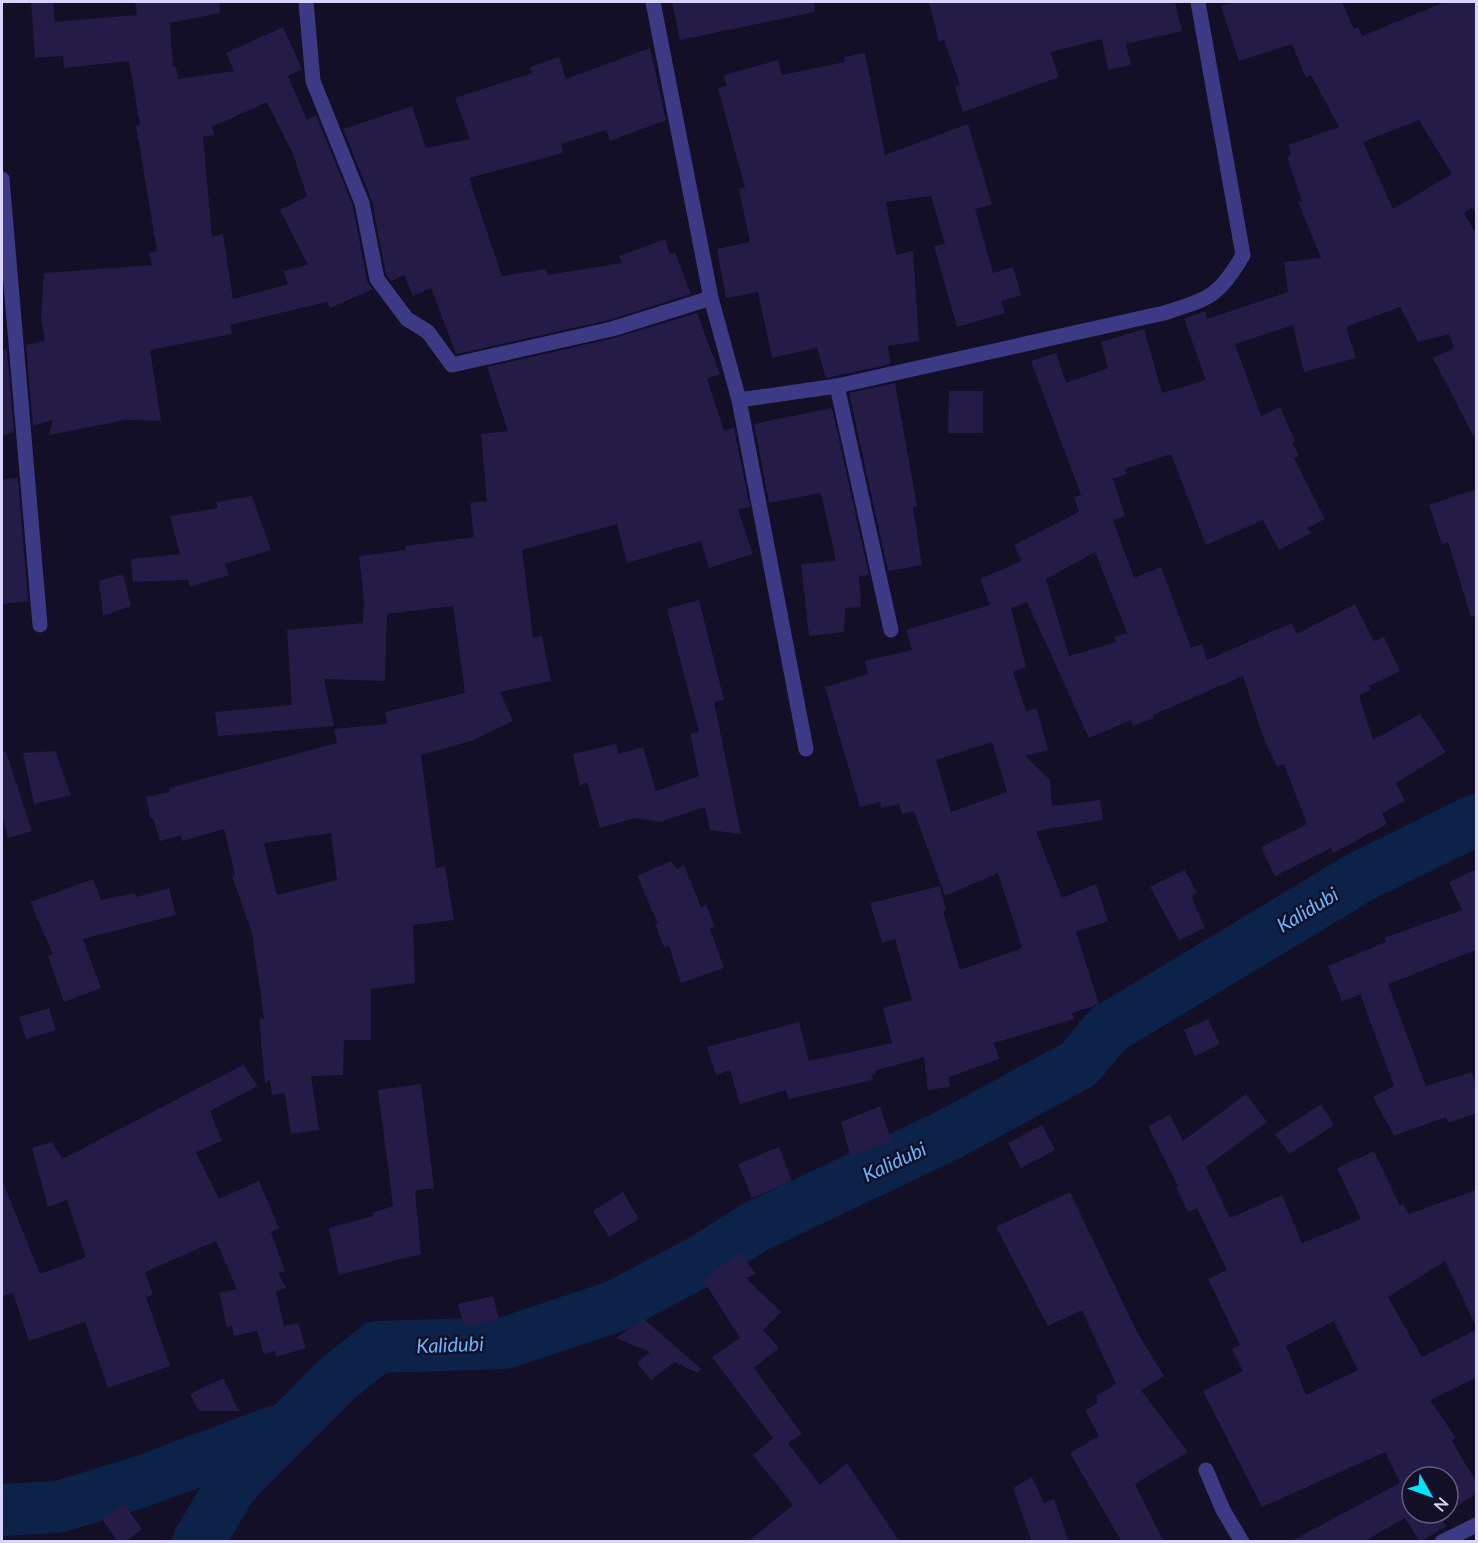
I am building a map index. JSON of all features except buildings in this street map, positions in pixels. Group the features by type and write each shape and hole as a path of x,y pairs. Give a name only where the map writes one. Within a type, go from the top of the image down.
{"street":[{"path":"306,2 313,81 362,203 377,279 407,319 428,332 452,365 612,329 711,298"},
{"path":"653,2 711,298 739,400 806,749"},
{"path":"739,400 837,386 1164,313 1208,299 1229,278 1243,255 1198,2"},
{"path":"2,178 40,625"},
{"path":"837,386 891,630"},
{"path":"1206,1470 1223,1510 1242,1542"},
{"path":"1442,1542 1476,1525"}],"waterway":[{"name":"Kalidubi","path":"198,1542 232,1485 336,1380 377,1347 505,1343 616,1306 699,1262 755,1227 950,1134 1079,1064 1108,1029 1360,877 1476,820"},
{"name":"Kalidubi","path":"2,1510 58,1507 140,1482 274,1432"}]}
